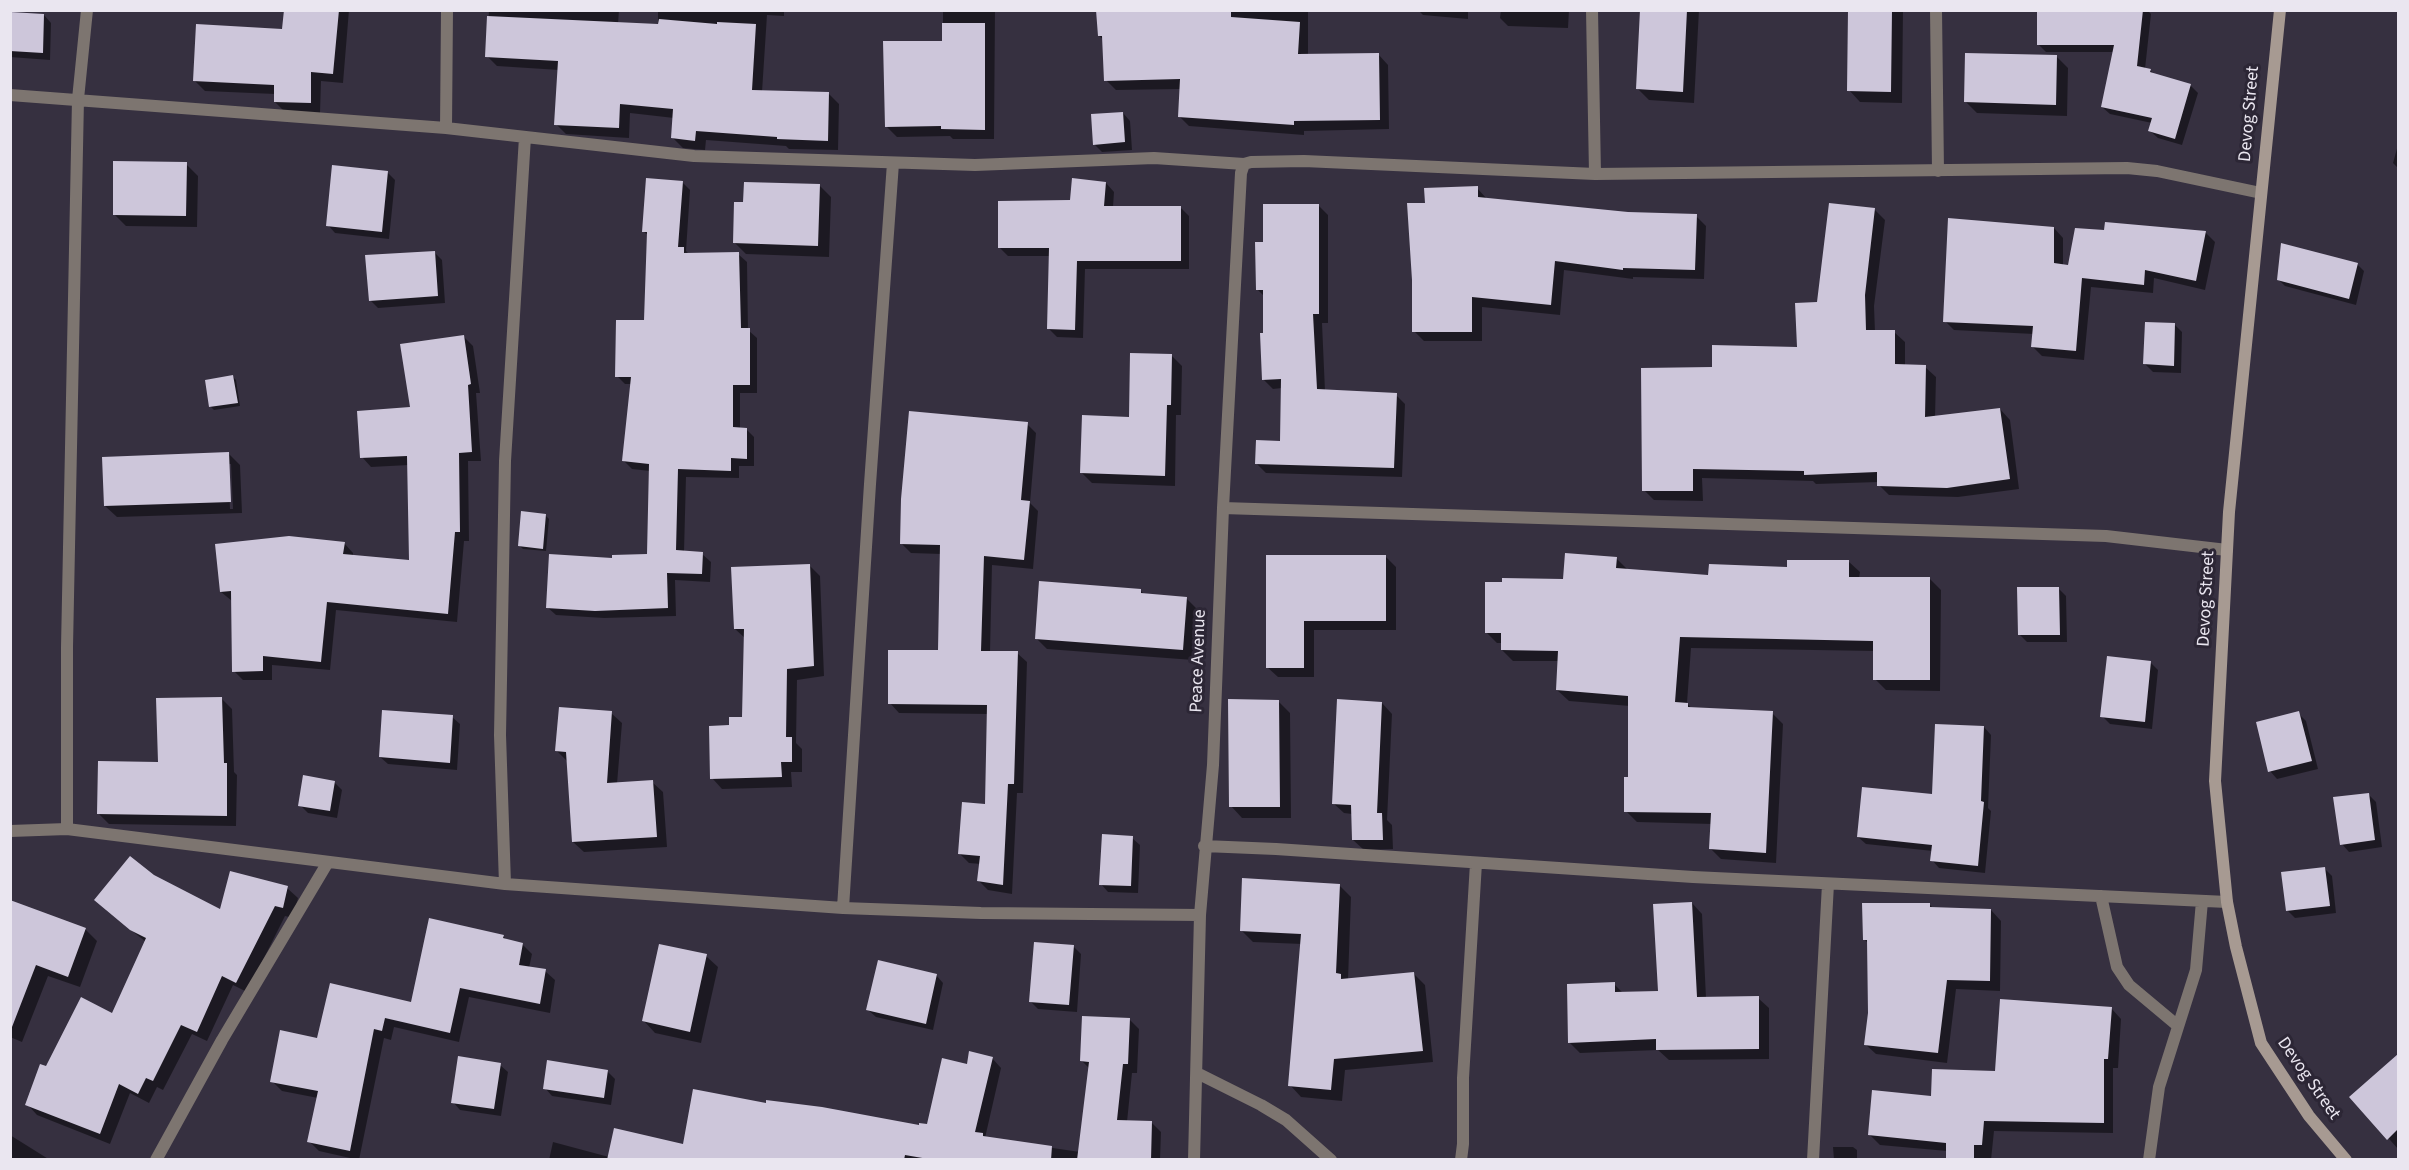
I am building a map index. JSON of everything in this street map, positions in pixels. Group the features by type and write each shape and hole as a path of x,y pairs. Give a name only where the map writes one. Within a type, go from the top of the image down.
{"street":[{"path":"67,829 67,636 78,99 87,10"},
{"path":"446,128 447,10"},
{"path":"1592,10 1595,174"},
{"path":"1936,10 1938,171"},
{"name":"Devog Street","path":"2280,10 2227,550 2215,781 2227,902 2236,947 2261,1042 2309,1116 2346,1160"},
{"path":"10,96 78,99 446,128 694,156 975,165 1154,158 1244,164 1304,161 1595,174 2127,168 2157,171 2261,193"},
{"path":"505,884 500,735 506,461 525,137"},
{"path":"843,908 893,163"},
{"name":"Peace Avenue","path":"1194,1160 1200,915 1204,846 1213,765 1223,508 1241,173 1244,164"},
{"path":"1223,508 2106,536 2227,550"},
{"path":"10,831 67,829 505,884 843,908 981,914 1200,915"},
{"path":"1204,846 1693,878 2227,902"},
{"path":"156,1160 222,1040 328,862"},
{"path":"1461,1160 1476,863"},
{"path":"1814,1160 1828,884"},
{"path":"2101,896 2117,967 2128,985 2178,1026"},
{"path":"2149,1160 2159,1087 2196,970 2202,901"},
{"path":"1197,1073 1286,1120 1330,1160"}],"building":[{"path":"284,10 339,10 333,74 311,72 311,103 274,102 274,85 193,81 196,24 282,29"},
{"path":"1096,10 1231,10 1231,17 1300,22 1298,54 1379,53 1380,120 1294,121 1294,125 1178,117 1180,79 1104,81 1102,36 1098,36"},
{"path":"1640,10 1687,10 1683,92 1636,89"},
{"path":"1848,10 1892,10 1891,92 1847,91"},
{"path":"2037,10 2143,10 2137,66 2191,84 2175,139 2148,131 2152,118 2101,107 2114,45 2037,45"},
{"path":"10,12 44,14 43,53 10,51"},
{"path":"487,16 658,24 659,19 717,24 717,22 756,24 752,90 829,92 828,141 777,139 777,137 696,131 695,141 671,138 673,109 620,104 619,128 554,125 558,61 485,57"},
{"path":"942,23 985,23 985,130 941,129 941,126 885,127 883,41 942,41"},
{"path":"1965,53 2057,55 2056,105 1964,102"},
{"path":"1123,112 1125,142 1093,145 1091,114"},
{"path":"113,161 187,162 186,216 113,215"},
{"path":"332,165 388,171 382,232 326,226"},
{"path":"646,178 683,181 678,247 684,247 684,253 739,252 741,328 750,328 750,385 733,385 733,427 747,428 747,459 731,458 731,471 678,469 676,550 703,552 702,574 667,573 668,608 595,611 546,608 549,554 612,558 612,555 647,554 649,464 622,461 631,377 615,377 616,320 644,320 647,232 642,232"},
{"path":"1072,178 1106,182 1104,206 1181,206 1181,261 1077,261 1075,330 1047,329 1049,248 998,248 998,201 1070,200"},
{"path":"744,182 820,184 818,246 733,243 734,202 743,202"},
{"path":"1478,186 1478,197 1628,212 1697,214 1695,270 1623,268 1623,270 1555,261 1551,305 1472,297 1472,332 1412,332 1412,280 1407,203 1425,203 1424,188"},
{"path":"1829,203 1875,208 1865,295 1866,330 1895,330 1895,364 1926,365 1925,417 2000,408 2010,479 1947,488 1877,486 1877,472 1804,475 1804,471 1693,469 1693,491 1642,491 1641,368 1712,367 1712,345 1797,347 1795,303 1817,302"},
{"path":"1263,204 1319,204 1319,314 1313,314 1317,389 1397,393 1394,468 1255,464 1256,440 1280,441 1281,379 1262,380 1260,333 1263,333 1263,290 1256,290 1255,242 1263,242"},
{"path":"1948,218 2054,227 2054,263 2068,265 2075,228 2104,230 2105,222 2206,231 2196,281 2145,270 2144,285 2082,278 2076,351 2031,347 2033,326 1943,322"},
{"path":"2281,243 2358,263 2349,299 2277,280"},
{"path":"435,251 438,296 369,301 365,255"},
{"path":"2145,322 2175,323 2174,366 2143,364"},
{"path":"464,335 471,384 468,385 472,452 459,453 460,532 455,532 448,614 327,602 321,662 263,656 263,671 232,672 231,591 220,592 215,544 289,536 345,542 343,554 409,560 407,456 360,458 357,411 410,407 400,344"},
{"path":"1130,353 1172,354 1171,405 1167,405 1165,476 1080,473 1082,415 1129,417"},
{"path":"233,375 238,403 209,407 205,380"},
{"path":"909,411 1028,422 1021,500 1030,501 1024,560 984,556 981,651 1018,651 1014,784 1008,784 1003,885 977,881 980,856 958,854 962,802 985,804 987,705 888,704 888,650 938,650 940,545 900,544 901,499"},
{"path":"229,452 231,502 104,506 102,457"},
{"path":"521,511 546,514 543,549 518,546"},
{"path":"1565,553 1617,557 1616,568 1708,575 1709,564 1787,567 1787,560 1849,560 1849,577 1930,577 1930,680 1873,680 1873,641 1680,637 1675,702 1688,703 1688,707 1773,711 1766,853 1709,849 1711,813 1624,812 1624,777 1628,777 1628,696 1556,690 1558,651 1501,650 1501,633 1485,633 1485,582 1502,582 1502,578 1563,579"},
{"path":"1266,555 1386,555 1386,621 1304,621 1304,668 1266,668"},
{"path":"810,564 814,666 787,669 786,737 792,737 792,762 781,762 782,777 710,779 709,726 729,725 729,717 742,717 744,629 734,629 731,567"},
{"path":"1039,581 1141,589 1141,593 1187,597 1183,650 1035,639"},
{"path":"2017,587 2059,587 2060,635 2018,635"},
{"path":"2107,656 2151,661 2145,722 2100,717"},
{"path":"222,697 224,763 227,763 227,816 97,814 98,761 158,762 156,698"},
{"path":"1228,699 1279,700 1280,807 1229,807"},
{"path":"1337,699 1382,702 1377,813 1382,813 1383,840 1352,840 1351,805 1332,804"},
{"path":"559,707 612,711 607,783 653,780 657,837 572,842 566,752 555,751"},
{"path":"382,710 453,715 450,763 379,757"},
{"path":"2299,711 2312,761 2268,772 2256,722"},
{"path":"1935,724 1984,726 1981,801 1984,802 1978,866 1930,861 1932,845 1857,837 1862,787 1932,794"},
{"path":"303,775 335,781 330,811 298,806"},
{"path":"2369,793 2375,840 2340,845 2333,797"},
{"path":"1102,834 1133,836 1131,886 1099,885"},
{"path":"130,856 154,875 220,909 230,871 288,886 283,908 275,906 236,983 222,976 197,1032 181,1025 153,1081 146,1078 138,1094 119,1084 100,1134 25,1105 40,1064 46,1066 81,997 112,1013 146,938 130,930 94,900"},
{"path":"2325,867 2330,906 2286,911 2281,872"},
{"path":"1242,878 1340,884 1336,973 1341,974 1341,979 1414,972 1423,1051 1334,1059 1331,1090 1288,1086 1301,934 1240,931"},
{"path":"10,900 86,928 68,977 36,965 12,1027 10,1027"},
{"path":"1692,902 1697,997 1759,996 1759,1049 1656,1050 1656,1039 1568,1043 1567,984 1615,982 1615,992 1658,991 1653,904"},
{"path":"1862,903 1930,903 1930,907 1991,909 1990,981 1947,980 1938,1053 1864,1045 1868,1013 1867,940 1863,940"},
{"path":"429,918 504,935 503,938 523,943 519,965 546,969 540,1004 460,988 450,1033 385,1018 382,1031 374,1029 350,1151 307,1142 318,1091 270,1082 280,1030 317,1038 330,983 411,1002"},
{"path":"1034,942 1074,945 1069,1005 1029,1002"},
{"path":"659,944 707,954 690,1032 642,1021"},
{"path":"878,960 937,974 926,1024 866,1010"},
{"path":"2000,999 2112,1007 2108,1059 2104,1059 2104,1123 1984,1121 1982,1145 1974,1145 1974,1160 1946,1160 1946,1143 1868,1135 1872,1090 1931,1096 1932,1069 1995,1071"},
{"path":"1082,1016 1130,1018 1128,1064 1123,1064 1117,1120 1152,1121 1151,1160 1077,1160 1089,1062 1080,1061"},
{"path":"969,1051 993,1057 975,1132 983,1133 983,1136 1052,1146 1051,1160 934,1160 905,1155 904,1160 607,1160 614,1128 683,1144 693,1089 766,1103 766,1100 822,1107 919,1125 919,1123 927,1124 942,1058 967,1064"},
{"path":"2398,1054 2398,1129 2387,1140 2349,1097"},
{"path":"458,1056 501,1063 494,1109 451,1103"},
{"path":"547,1060 608,1070 604,1098 543,1089"}]}
